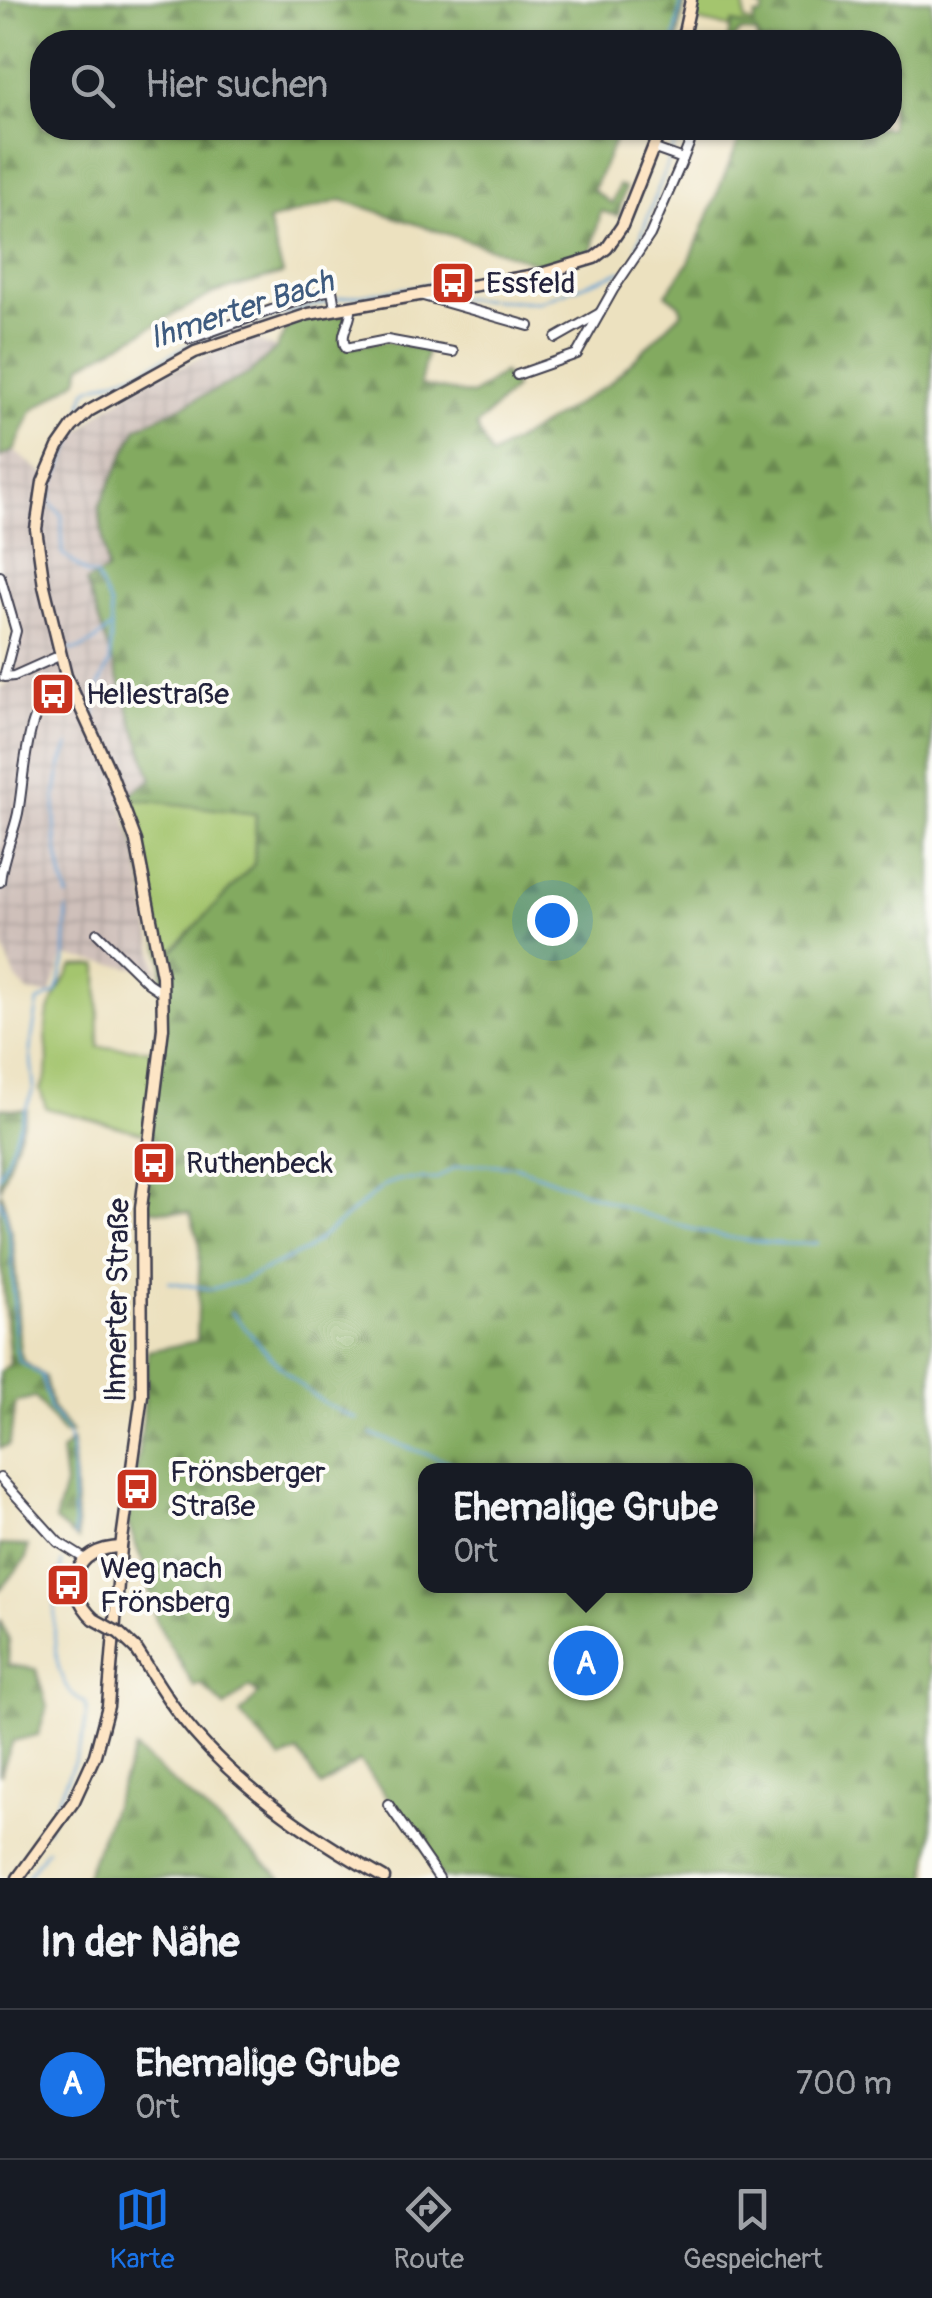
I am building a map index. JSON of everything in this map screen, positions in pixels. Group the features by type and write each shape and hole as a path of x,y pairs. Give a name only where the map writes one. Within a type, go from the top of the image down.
{"main road":[{"path":"685,30 691,0"},
{"name":"Ihmerter Straße","path":"18,1878 72,1805 95,1755 112,1679 120,1547 142,1395 141,1208 161,1067 162,994 136,841 123,802 66,676 41,573 36,529 43,482 58,447 72,427 103,401 195,352 290,318 569,268 601,254 622,226 659,150 660,140"},
{"path":"120,1547 99,1550 84,1559 76,1576 81,1604 94,1619 136,1648 180,1716 249,1787 291,1820 384,1878"}],"street":[{"path":"517,376 577,354 650,235 678,157 690,140"},
{"path":"659,150 678,157"},
{"path":"190,339 322,292 332,290 335,308"},
{"path":"416,294 529,326"},
{"path":"351,306 342,336 346,348 387,340 453,352"},
{"path":"556,338 600,313"},
{"path":"0,576 16,631 4,677 61,655"},
{"path":"0,882 6,848 17,819 20,782 33,728 48,691 66,676"},
{"path":"97,932 162,994"},
{"path":"0,1478 58,1542 84,1559"},
{"path":"388,1804 439,1878"}],"shaded area":[{"path":"249,337 277,349 251,373 137,428 99,507 107,571 86,582 152,779 121,801 137,854 158,972 64,956 50,995 28,992 16,979 0,940 0,688 9,682 8,665 17,642 0,574 0,457 14,451 54,481 72,439 101,412 146,381"}],"green space":[{"path":"0,0 685,0 679,30 30,30 30,140 615,140 593,190 612,204 619,185 625,188 618,216 601,211 592,249 546,266 342,200 268,221 283,274 214,293 82,365 78,380 32,411 14,451 0,457"},
{"path":"696,0 744,4 745,21 754,23 753,28 693,20"},
{"path":"758,0 932,0 932,1638 928,1643 928,1665 932,1667 932,1836 927,1878 442,1878 410,1826 359,1761 321,1787 298,1752 281,1760 240,1714 259,1694 249,1687 225,1707 201,1684 194,1687 156,1621 143,1564 128,1524 143,1421 148,1351 197,1341 200,1245 190,1213 144,1209 163,961 254,864 256,814 125,798 152,779 86,582 107,571 99,507 137,428 250,373 276,349 291,320 350,307 343,347 387,341 427,351 420,385 472,395 503,373 515,388 476,426 491,456 609,384 682,312 679,304 666,294 689,262 739,140 902,140 902,30 730,30 732,23 753,27 755,16 762,15 764,8 757,6"},
{"path":"125,798 256,813 254,864 163,961"},
{"path":"98,965 99,1047 159,1050 146,1134 46,1108 40,1089 47,1071 46,1028 51,1005 73,966"},
{"path":"0,1108 27,1110 0,1189"},
{"path":"0,1191 14,1250 20,1353 24,1362 45,1377 52,1408 72,1433 63,1434 35,1397 16,1402 9,1445 0,1448 0,1372 10,1364 0,1251"},
{"path":"72,1441 78,1540 55,1521 65,1485 61,1452"},
{"path":"0,1545 28,1546 26,1559 0,1590"},
{"path":"0,1619 9,1641 8,1665 36,1669 47,1707 38,1735 13,1741 0,1775"},
{"path":"135,1749 282,1878 85,1878"}],"waterway":[{"path":"676,30 682,0"},
{"path":"637,247 675,140"},
{"name":"Ihmerter Bach","path":"449,298 538,302 622,271"},
{"name":"Ihmerter Bach","path":"81,410 90,388 142,370 189,345 241,326 341,298 432,284"},
{"name":"Ihmerter Bach","path":"78,429 53,485 50,501 62,516 62,553 87,574 96,576 110,606 110,662 96,693 94,717"},
{"path":"68,649 85,647 109,629"},
{"name":"Ihmerter Bach","path":"68,897 55,820 58,781 69,745"},
{"name":"Ihmerter Bach","path":"0,1176 34,1087 30,1050 38,1002 57,992 65,961 67,909"},
{"path":"169,1282 211,1289 239,1282 306,1250 385,1185 399,1180 436,1179 454,1168 479,1164 515,1166 702,1232 779,1244 818,1243"},
{"name":"Ihmerter Bach","path":"0,1199 11,1250 15,1346 19,1361 42,1376 49,1408 67,1432 75,1537"},
{"path":"231,1312 302,1387 357,1419"},
{"path":"371,1434 451,1463"},
{"name":"Ihmerter Bach","path":"47,1830 79,1749 86,1717 85,1703 72,1694 57,1661 56,1597 62,1562"},
{"name":"Ihmerter Bach","path":"27,1878 47,1849"}],"place":[{"name":"Essfeld","path":"453,283"},
{"name":"Hellestraße","path":"53,694"},
{"name":"Ruthenbeck","path":"154,1163"},
{"name":"Frönsberger Straße","path":"137,1489"},
{"name":"Weg nach Frönsberg","path":"68,1585"},
{"name":"Ehemalige Grube","path":"586,1663"}]}
